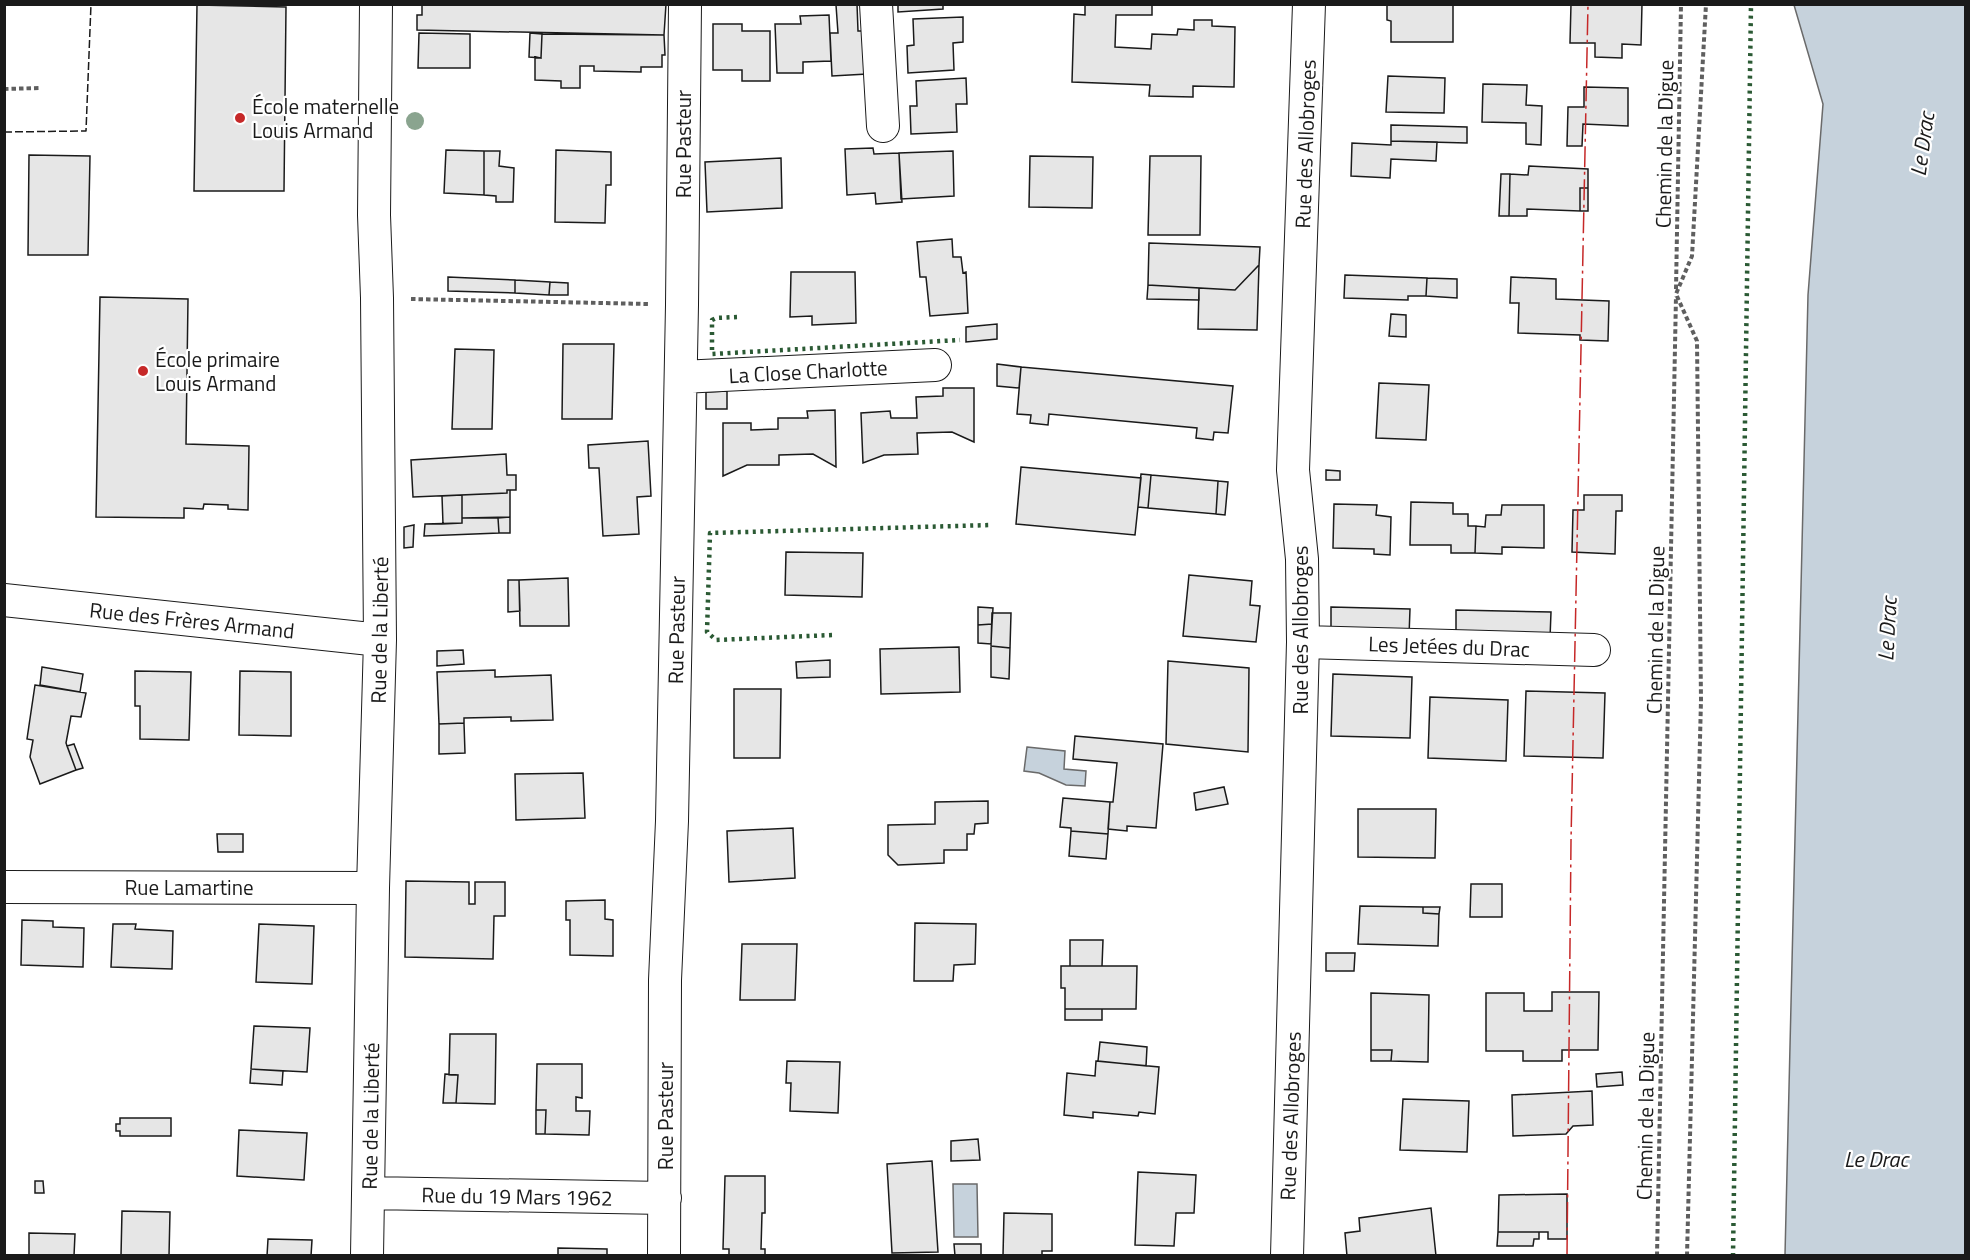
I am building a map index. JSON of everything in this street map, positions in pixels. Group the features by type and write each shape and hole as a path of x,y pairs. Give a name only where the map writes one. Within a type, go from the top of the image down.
{"street":[{"name":"Rue de la Liberté","path":"367,1256 380,640 377,298 374,215 376,4"},
{"name":"Rue Pasteur","path":"664,1256 665,980 672,821 681,377 685,4"},
{"path":"876,4 883,126"},
{"name":"Rue des Allobroges","path":"1287,1256 1303,642 1302,559 1293,470 1309,4"},
{"name":"La Close Charlotte","path":"681,377 935,365"},
{"name":"Rue des Frères Armand","path":"4,600 380,640"},
{"name":"Les Jetées du Drac","path":"1303,642 1594,650"},
{"name":"Rue Lamartine","path":"4,887 373,888"},
{"name":"Rue du 19 Mars 1962","path":"369,1194 665,1197"}],"path":[{"name":"Chemin de la Digue","path":"1657,1256 1681,4"},
{"path":"1686,1256 1701,699 1697,341 1676,294 1692,256 1706,4"},
{"path":"4,89 40,88"},
{"path":"377,298 657,304"}],"water":[{"name":"Le Drac","path":"1794,5 1965,5 1965,1255 1785,1255 1808,295 1823,104"},
{"path":"1027,747 1065,751 1064,769 1086,771 1085,786 1066,785 1039,773 1024,771"},
{"path":"953,1184 977,1184 978,1237 954,1237"}],"building":[{"path":"422,4 666,4 664,35 417,30 417,15 422,15"},
{"path":"857,4 858,31 865,31 867,74 832,76 830,33 838,33 836,5"},
{"path":"898,4 943,4 943,9 898,12"},
{"path":"1085,4 1152,4 1152,15 1116,15 1115,47 1151,49 1152,34 1177,35 1178,29 1194,30 1194,20 1212,20 1212,26 1235,27 1234,87 1193,86 1193,97 1149,96 1150,85 1072,82 1074,14 1085,15"},
{"path":"1387,4 1453,4 1453,42 1391,42 1391,21 1387,20"},
{"path":"1571,4 1642,4 1641,45 1622,44 1622,58 1595,57 1595,43 1570,43"},
{"name":"École maternelle Louis Armand","path":"197,5 286,7 284,191 194,191"},
{"path":"829,15 831,61 803,62 803,73 777,73 775,24 801,24 800,16"},
{"path":"963,17 963,42 953,43 954,70 908,73 907,46 914,45 913,19"},
{"path":"713,24 742,24 742,31 770,31 770,81 742,81 742,70 713,70"},
{"path":"419,33 470,34 470,68 418,68"},
{"path":"530,33 542,34 541,58 529,57"},
{"path":"542,34 664,35 665,55 662,55 662,67 641,67 641,72 594,71 594,66 580,66 580,88 561,88 561,81 535,80 535,57 541,58"},
{"path":"1388,76 1445,78 1444,113 1386,112"},
{"path":"966,78 967,104 956,104 957,132 911,134 910,106 917,106 916,81"},
{"path":"1483,84 1527,85 1526,105 1542,106 1541,145 1526,144 1526,123 1482,122"},
{"path":"1584,87 1628,88 1628,126 1583,124 1582,146 1567,146 1568,107 1584,107"},
{"path":"1391,125 1467,127 1467,143 1391,141"},
{"path":"1391,141 1437,142 1436,161 1391,159 1390,178 1351,176 1352,143 1391,145"},
{"path":"873,148 874,154 899,153 902,202 876,204 875,193 847,195 845,149"},
{"path":"446,150 484,151 484,195 444,193"},
{"path":"556,150 611,152 611,185 606,185 605,223 555,222"},
{"path":"484,151 500,151 499,166 514,168 513,202 496,202 496,196 484,195"},
{"path":"953,151 954,196 901,199 899,153"},
{"path":"29,155 90,156 88,255 28,255"},
{"path":"1030,156 1093,157 1092,208 1029,207"},
{"path":"1150,156 1201,156 1200,235 1148,235"},
{"path":"781,158 782,208 707,212 705,162"},
{"path":"1529,166 1588,169 1588,188 1580,188 1580,211 1527,209 1527,216 1509,216 1510,174 1528,175"},
{"path":"1501,174 1510,174 1509,216 1499,216"},
{"path":"1580,188 1588,188 1588,211 1580,211"},
{"path":"952,239 953,257 961,257 963,273 966,272 968,313 930,316 926,277 920,277 917,242"},
{"path":"1149,243 1260,247 1259,265 1235,290 1148,285"},
{"path":"1259,265 1257,330 1198,329 1199,288 1235,290"},
{"path":"791,272 855,272 856,323 812,325 812,316 790,317"},
{"path":"1345,275 1427,278 1426,296 1408,296 1408,300 1344,298"},
{"path":"448,277 515,280 515,293 448,291"},
{"path":"1511,277 1556,279 1556,299 1609,301 1608,341 1580,340 1580,335 1518,333 1519,303 1510,303"},
{"path":"1427,278 1457,279 1457,298 1426,296"},
{"path":"515,280 550,282 549,295 515,293"},
{"path":"550,282 568,283 568,295 549,295"},
{"path":"1148,285 1199,288 1199,300 1147,299"},
{"name":"École primaire Louis Armand","path":"100,297 188,299 186,444 249,446 248,510 228,509 228,505 204,504 203,509 184,508 184,518 96,517"},
{"path":"1391,314 1406,315 1406,337 1389,336"},
{"path":"997,324 997,339 966,342 966,327"},
{"path":"563,344 614,344 612,419 562,419"},
{"path":"455,349 494,350 492,429 452,429"},
{"path":"997,364 1021,367 1019,388 997,386"},
{"path":"1021,367 1233,386 1228,433 1214,432 1213,440 1196,438 1197,428 1049,414 1048,425 1030,423 1031,415 1017,414"},
{"path":"1379,383 1429,385 1426,440 1376,438"},
{"path":"943,388 974,388 974,442 952,432 917,433 918,454 884,455 863,463 861,413 890,411 891,418 917,418 916,397 943,396"},
{"path":"727,391 727,409 706,409 706,392"},
{"path":"835,410 836,467 813,454 779,455 779,465 747,465 723,476 723,423 751,423 751,430 778,429 778,418 808,418 807,411"},
{"path":"648,441 651,496 637,497 639,534 603,536 599,468 589,468 588,445"},
{"path":"506,454 507,475 516,475 516,490 507,490 507,493 413,497 411,460"},
{"path":"1021,467 1141,478 1135,535 1016,524"},
{"path":"1326,470 1340,471 1340,480 1326,480"},
{"path":"1141,474 1151,475 1148,508 1138,507"},
{"path":"1151,475 1218,481 1216,514 1148,508"},
{"path":"1218,481 1228,482 1225,515 1216,514"},
{"path":"507,490 510,490 510,517 462,518 462,495 507,493"},
{"path":"462,495 462,523 443,524 442,496"},
{"path":"1584,495 1622,495 1622,511 1616,511 1615,554 1572,552 1573,510 1584,510"},
{"path":"1411,502 1453,503 1453,514 1468,514 1468,526 1476,526 1475,553 1451,553 1451,545 1410,545"},
{"path":"1334,504 1377,505 1376,515 1391,517 1390,555 1374,554 1374,549 1333,548"},
{"path":"1502,505 1544,505 1544,548 1502,547 1502,554 1475,553 1476,526 1485,527 1486,515 1501,515"},
{"path":"510,517 510,533 499,533 498,518"},
{"path":"462,518 498,518 499,533 424,536 425,524 462,523"},
{"path":"414,525 413,547 404,548 404,527"},
{"path":"786,552 863,553 862,597 785,595"},
{"path":"1189,575 1252,581 1250,605 1260,606 1256,642 1183,636"},
{"path":"568,578 569,626 520,626 519,580"},
{"path":"508,580 519,580 520,611 508,612"},
{"path":"978,607 993,608 992,624 978,625"},
{"path":"1331,607 1410,609 1409,636 1331,634"},
{"path":"1456,610 1551,612 1550,638 1456,636"},
{"path":"992,613 1011,613 1010,648 991,646"},
{"path":"992,624 991,644 978,643 978,625"},
{"path":"991,646 1010,648 1009,679 991,677"},
{"path":"959,647 960,692 881,694 880,649"},
{"path":"463,650 464,664 437,666 437,651"},
{"path":"830,660 830,677 797,678 796,662"},
{"path":"1168,661 1249,668 1248,752 1166,744"},
{"path":"42,667 83,674 80,692 40,685"},
{"path":"495,670 495,677 551,675 553,720 511,721 511,717 464,718 464,723 439,724 437,672"},
{"path":"135,671 191,672 189,740 140,739 140,706 135,706"},
{"path":"240,671 291,672 291,736 239,735"},
{"path":"1333,674 1412,677 1410,738 1331,736"},
{"path":"35,685 86,693 81,717 71,716 66,743 76,770 40,784 30,757 33,740 27,739"},
{"path":"734,689 781,689 780,758 734,758"},
{"path":"1526,691 1605,693 1603,758 1524,756"},
{"path":"1430,697 1508,700 1506,761 1428,758"},
{"path":"464,723 465,753 439,754 439,724"},
{"path":"1075,736 1163,744 1156,828 1127,826 1127,831 1108,829 1117,763 1073,759"},
{"path":"74,744 83,768 76,770 67,746"},
{"path":"583,773 585,818 516,820 515,774"},
{"path":"1224,787 1228,804 1196,810 1194,793"},
{"path":"1063,798 1110,802 1108,834 1071,831 1071,828 1060,827"},
{"path":"988,801 988,823 975,824 974,834 967,834 967,850 944,850 944,863 898,865 888,855 888,825 935,824 935,802"},
{"path":"1358,809 1436,809 1435,858 1358,857"},
{"path":"793,828 795,878 729,882 727,831"},
{"path":"1071,831 1108,834 1106,859 1069,856"},
{"path":"217,834 243,834 243,852 218,852"},
{"path":"406,881 469,882 469,904 475,904 475,882 505,882 505,916 494,916 493,959 405,957"},
{"path":"1471,884 1502,884 1502,917 1470,917"},
{"path":"605,900 605,919 613,920 613,956 570,955 570,920 566,920 566,901"},
{"path":"1360,906 1423,907 1423,913 1439,914 1438,946 1358,944"},
{"path":"1423,907 1440,907 1439,914 1423,913"},
{"path":"22,920 53,921 53,927 84,928 83,967 21,965"},
{"path":"915,923 976,924 975,964 954,965 953,981 914,981"},
{"path":"113,924 136,924 135,929 173,931 172,969 111,967"},
{"path":"259,924 314,926 312,984 256,982"},
{"path":"1070,940 1103,940 1102,966 1070,966"},
{"path":"742,944 797,944 795,1000 740,1000"},
{"path":"1326,953 1355,953 1354,971 1326,971"},
{"path":"1061,966 1137,966 1136,1009 1065,1009 1065,988 1061,988"},
{"path":"1552,992 1599,992 1598,1050 1562,1050 1562,1061 1523,1061 1523,1051 1486,1051 1486,993 1524,993 1524,1011 1552,1011"},
{"path":"1371,993 1429,995 1428,1062 1391,1061 1392,1050 1371,1050"},
{"path":"1065,1009 1102,1009 1102,1020 1065,1020"},
{"path":"254,1026 310,1028 307,1072 251,1069"},
{"path":"450,1034 496,1034 495,1104 456,1103 458,1075 449,1075"},
{"path":"1100,1042 1147,1047 1146,1066 1098,1061"},
{"path":"1371,1050 1392,1050 1391,1061 1371,1061"},
{"path":"787,1061 840,1062 838,1113 790,1111 791,1083 786,1083"},
{"path":"1096,1061 1159,1067 1155,1114 1139,1112 1138,1116 1093,1112 1093,1118 1064,1115 1067,1073 1095,1076"},
{"path":"537,1064 582,1064 582,1098 576,1097 576,1111 590,1111 589,1135 545,1134 546,1110 536,1110"},
{"path":"251,1069 283,1071 282,1085 250,1083"},
{"path":"1622,1072 1623,1085 1597,1087 1596,1074"},
{"path":"445,1074 458,1075 456,1103 443,1103"},
{"path":"1592,1091 1593,1125 1573,1126 1566,1134 1513,1136 1512,1095"},
{"path":"1403,1099 1469,1101 1467,1152 1400,1150"},
{"path":"536,1110 546,1110 545,1134 536,1134"},
{"path":"120,1118 171,1118 171,1136 120,1136 120,1131 116,1131 116,1124 120,1124"},
{"path":"239,1130 307,1133 304,1180 237,1176"},
{"path":"978,1139 980,1160 951,1161 951,1141"},
{"path":"932,1161 938,1252 892,1253 887,1164"},
{"path":"1138,1172 1196,1175 1194,1213 1176,1213 1174,1246 1135,1245"},
{"path":"725,1176 765,1176 765,1213 762,1213 761,1249 765,1249 765,1256 729,1256 729,1249 723,1249"},
{"path":"35,1181 43,1181 44,1193 35,1193"},
{"path":"1567,1194 1567,1239 1548,1239 1548,1232 1498,1232 1499,1195"},
{"path":"1431,1208 1436,1256 1347,1256 1345,1233 1360,1231 1359,1218"},
{"path":"122,1211 170,1212 169,1256 121,1256"},
{"path":"1004,1213 1052,1214 1052,1251 1042,1251 1042,1256 1003,1256"},
{"path":"1498,1232 1539,1232 1539,1239 1534,1239 1533,1246 1497,1246"},
{"path":"29,1233 75,1234 74,1256 29,1256"},
{"path":"268,1239 312,1240 311,1256 267,1256"},
{"path":"954,1244 981,1244 981,1256 955,1256"},
{"path":"558,1248 607,1249 607,1256 558,1256"}],"hedge":[{"path":"1733,1256 1751,4"},
{"path":"737,317 712,320 712,354 960,340"},
{"path":"832,635 716,640 707,632 710,533 991,525"}],"fence":[{"path":"4,132 86,131 91,4"}],"power":[{"path":"1567,1256 1571,841 1588,4"}],"place":[{"name":"École maternelle Louis Armand","path":"240,118"},
{"name":"École primaire Louis Armand","path":"143,371"}]}
